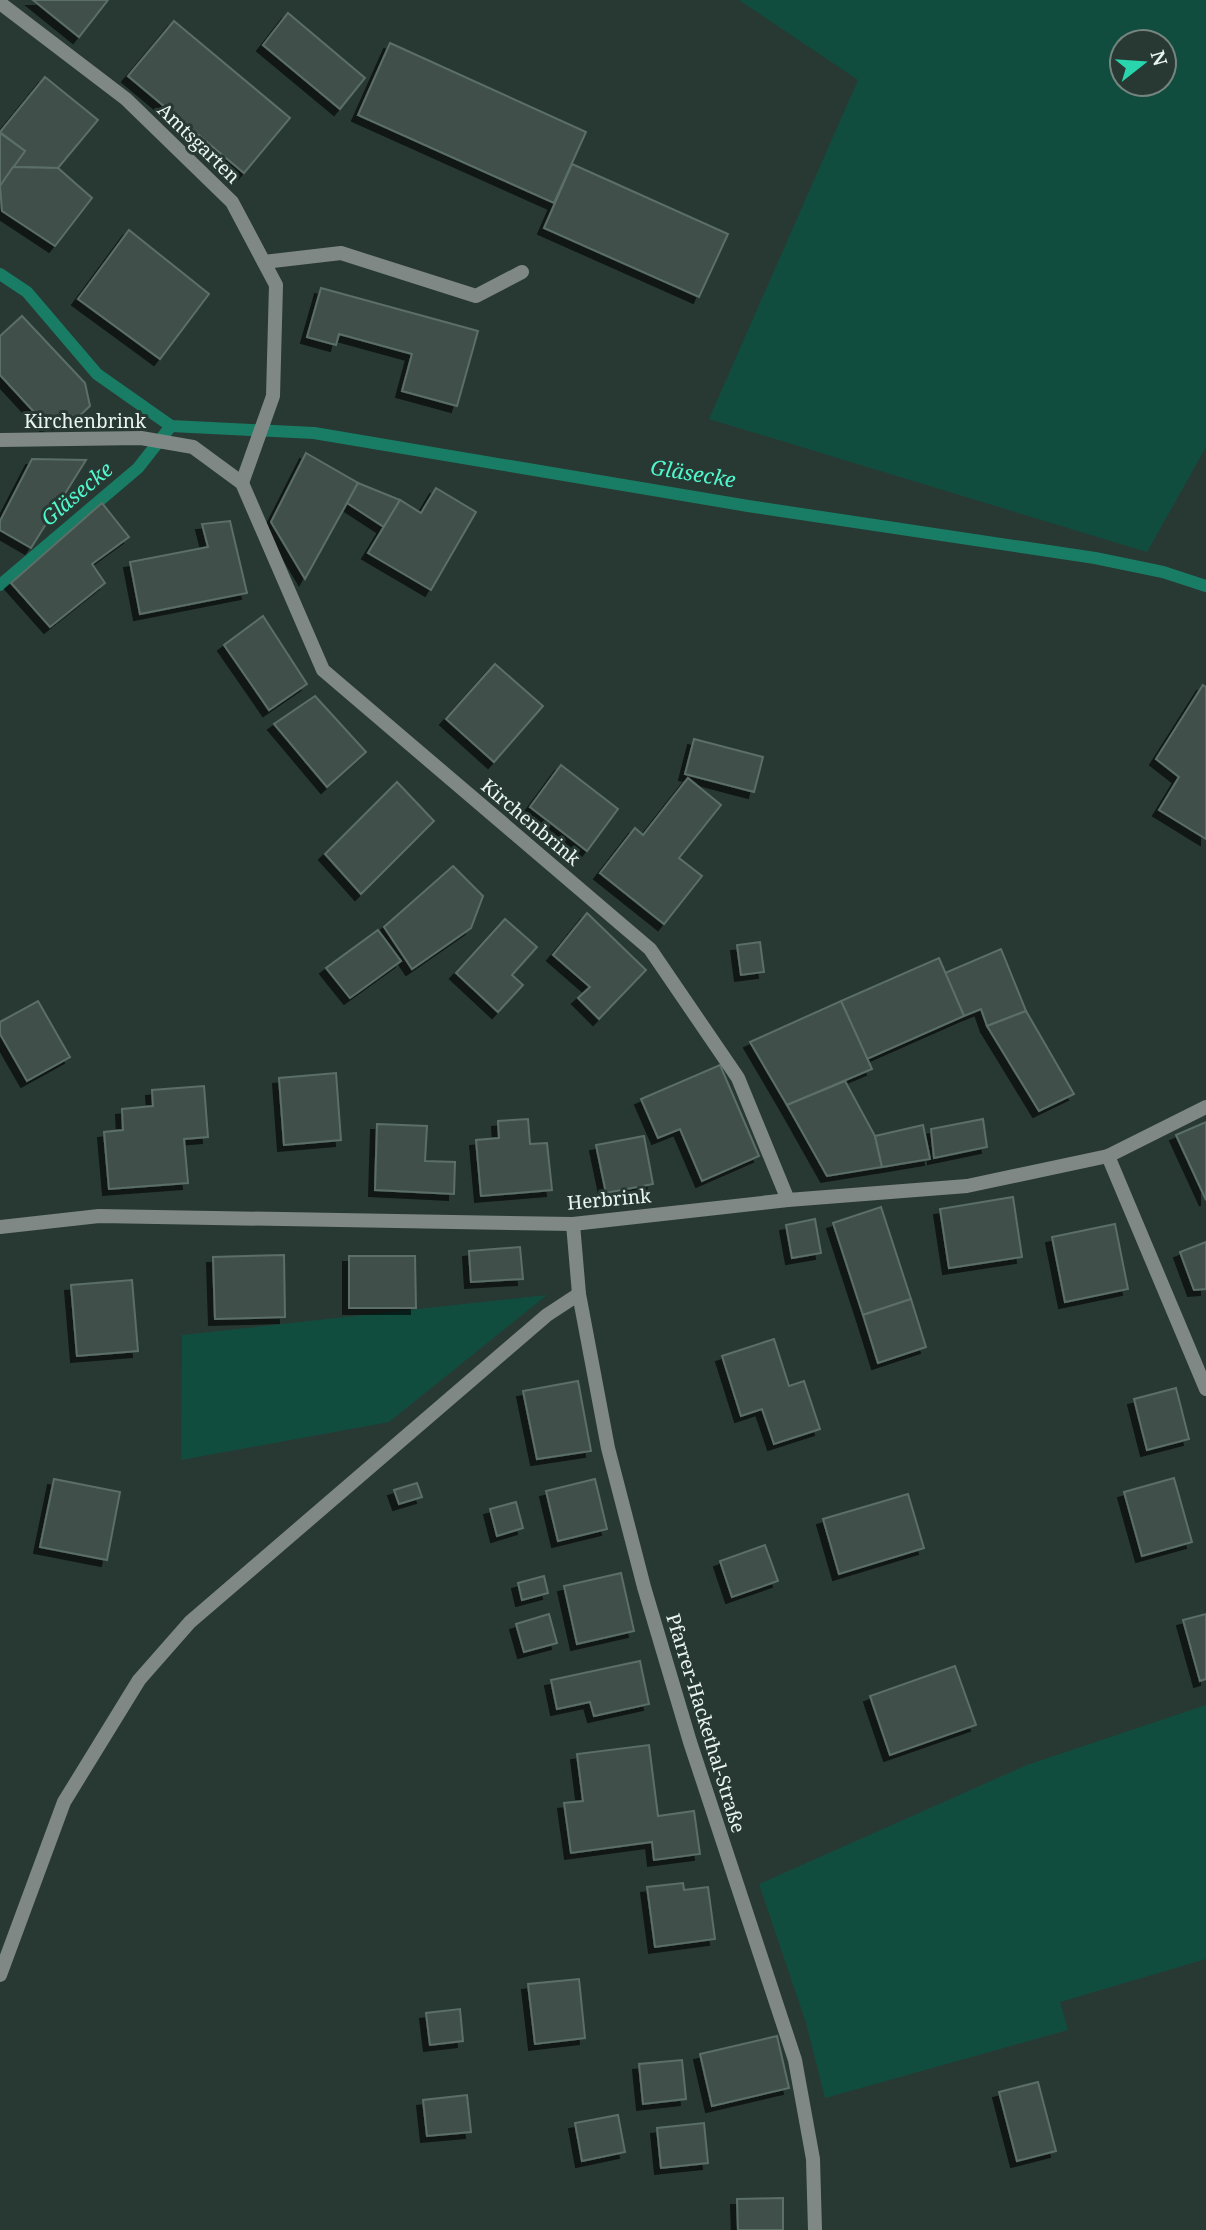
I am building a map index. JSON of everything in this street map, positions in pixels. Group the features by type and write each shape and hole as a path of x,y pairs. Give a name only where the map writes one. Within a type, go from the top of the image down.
{"street":[{"name":"Amtsgarten","path":"0,3 126,99 232,202 276,285 273,396 242,483"},
{"path":"264,262 341,253 476,296 522,272"},
{"name":"Kirchenbrink","path":"0,440 141,438 193,447 242,483 323,670 650,948 738,1078 788,1200"},
{"name":"Herbrink","path":"0,1227 99,1216 573,1224 788,1200 967,1186 1108,1156 1206,1107"},
{"path":"1108,1156 1206,1389"},
{"name":"Pfarrer-Hackethal-Straße","path":"573,1224 579,1294 608,1448 644,1587 690,1742 795,2060 813,2159 815,2230"},
{"path":"0,1975 64,1802 139,1680 190,1622 547,1315 579,1294"}],"green space":[{"path":"739,0 1206,0 1206,447 1147,552 709,419 858,80"},
{"path":"547,1295 389,1422 181,1460 182,1335"},
{"path":"1206,1705 1206,1959 1060,2002 1068,2030 825,2098 806,2023 759,1884 1027,1765"}],"building":[{"path":"33,0 108,0 79,37"},
{"path":"288,13 365,78 340,109 263,45"},
{"path":"174,21 290,118 244,173 128,76"},
{"path":"390,43 586,132 554,203 358,115"},
{"path":"45,77 98,120 58,168 13,167 25,151 0,132"},
{"path":"0,133 25,151 0,186"},
{"path":"572,164 728,234 699,297 544,228"},
{"path":"13,167 58,168 92,198 55,246 2,211 0,186"},
{"path":"129,230 209,294 160,359 78,299"},
{"path":"321,288 478,331 457,406 402,391 412,354 339,334 336,345 307,337"},
{"path":"22,316 85,383 90,406 74,421 46,425 0,375 0,336"},
{"path":"306,453 358,483 305,579 271,522"},
{"path":"32,459 86,460 31,548 0,530 0,521"},
{"path":"358,483 400,500 384,527 347,503"},
{"path":"436,488 476,512 431,590 368,553 400,500 421,513"},
{"path":"102,503 129,537 92,564 105,583 50,627 11,583"},
{"path":"230,521 247,593 140,614 130,562 208,547 202,524"},
{"path":"263,616 307,684 269,710 224,645"},
{"path":"495,664 543,706 494,762 446,719"},
{"path":"1203,685 1206,687 1206,839 1159,810 1179,777 1156,759"},
{"path":"315,696 366,752 327,787 274,724"},
{"path":"694,739 763,757 754,792 685,774"},
{"path":"561,765 618,809 587,851 530,807"},
{"path":"688,778 721,805 679,858 702,876 664,924 600,873 635,828 643,835"},
{"path":"397,782 434,821 361,894 325,854"},
{"path":"453,866 483,896 471,928 412,969 384,927"},
{"path":"587,913 646,970 599,1019 578,998 590,987 553,955"},
{"path":"505,919 537,947 512,975 523,985 498,1012 456,973"},
{"path":"378,930 401,961 350,998 326,968"},
{"path":"760,942 764,972 741,975 737,945"},
{"path":"1001,949 1026,1011 987,1026 981,1009 964,1016 945,973"},
{"path":"939,958 964,1016 867,1059 841,1001"},
{"path":"38,1001 70,1057 27,1081 0,1034 0,1022"},
{"path":"841,1001 872,1069 787,1105 750,1042"},
{"path":"1026,1011 1074,1094 1039,1111 987,1026"},
{"path":"720,1065 759,1156 702,1181 680,1129 658,1138 641,1099"},
{"path":"336,1073 341,1140 284,1145 279,1078"},
{"path":"845,1081 875,1136 882,1167 827,1176 787,1105"},
{"path":"204,1086 208,1137 184,1139 188,1183 109,1189 104,1132 123,1130 122,1109 153,1106 152,1090"},
{"path":"528,1119 530,1144 547,1143 552,1190 481,1196 476,1140 499,1138 498,1121"},
{"path":"983,1119 987,1147 934,1158 931,1129"},
{"path":"1206,1122 1206,1200 1176,1135"},
{"path":"377,1124 427,1126 425,1161 455,1162 454,1194 375,1190"},
{"path":"923,1125 930,1159 882,1167 875,1136"},
{"path":"644,1136 653,1184 606,1193 596,1145"},
{"path":"1013,1197 1022,1257 949,1268 940,1209"},
{"path":"881,1207 911,1299 863,1315 833,1223"},
{"path":"815,1219 821,1253 792,1258 786,1225"},
{"path":"1115,1224 1128,1289 1065,1302 1052,1237"},
{"path":"1206,1242 1206,1289 1194,1290 1180,1252"},
{"path":"520,1247 523,1279 471,1282 469,1251"},
{"path":"284,1255 285,1317 215,1319 213,1257"},
{"path":"349,1256 415,1256 416,1308 349,1308"},
{"path":"132,1280 138,1351 77,1356 71,1285"},
{"path":"911,1299 926,1347 878,1363 863,1315"},
{"path":"774,1339 789,1386 804,1381 820,1429 774,1444 762,1409 741,1416 722,1356"},
{"path":"578,1381 591,1451 537,1459 523,1391"},
{"path":"1176,1388 1189,1439 1147,1450 1134,1399"},
{"path":"1174,1478 1192,1542 1142,1556 1124,1492"},
{"path":"54,1479 120,1492 107,1560 40,1547"},
{"path":"595,1479 607,1529 558,1541 546,1491"},
{"path":"417,1483 422,1497 399,1504 394,1490"},
{"path":"908,1494 924,1548 839,1574 823,1519"},
{"path":"516,1502 523,1528 497,1536 490,1509"},
{"path":"765,1545 778,1581 732,1597 720,1561"},
{"path":"621,1573 634,1631 577,1644 564,1586"},
{"path":"544,1576 548,1593 522,1600 518,1583"},
{"path":"549,1614 557,1643 524,1652 516,1624"},
{"path":"1206,1614 1206,1679 1200,1681 1183,1620"},
{"path":"640,1661 649,1704 594,1716 590,1702 557,1709 551,1680"},
{"path":"955,1666 976,1725 890,1755 870,1696"},
{"path":"649,1745 658,1816 694,1811 700,1854 654,1860 652,1842 571,1853 564,1803 583,1801 577,1754"},
{"path":"683,1883 684,1890 708,1887 715,1939 655,1947 647,1887"},
{"path":"579,1979 585,2038 535,2044 528,1984"},
{"path":"460,2009 463,2041 430,2045 426,2013"},
{"path":"777,2036 789,2088 712,2106 700,2054"},
{"path":"682,2060 686,2099 643,2104 639,2064"},
{"path":"1038,2082 1056,2151 1017,2161 999,2092"},
{"path":"467,2095 471,2132 427,2136 423,2100"},
{"path":"618,2115 625,2152 582,2161 575,2123"},
{"path":"704,2123 708,2163 661,2168 657,2128"},
{"path":"783,2198 783,2230 738,2230 737,2199"}],"waterway":[{"name":"Gläsecke","path":"0,274 27,292 97,374 171,426 314,433 748,506 1095,558 1163,572 1206,586"},
{"name":"Gläsecke","path":"0,585 138,468 171,426"}]}
